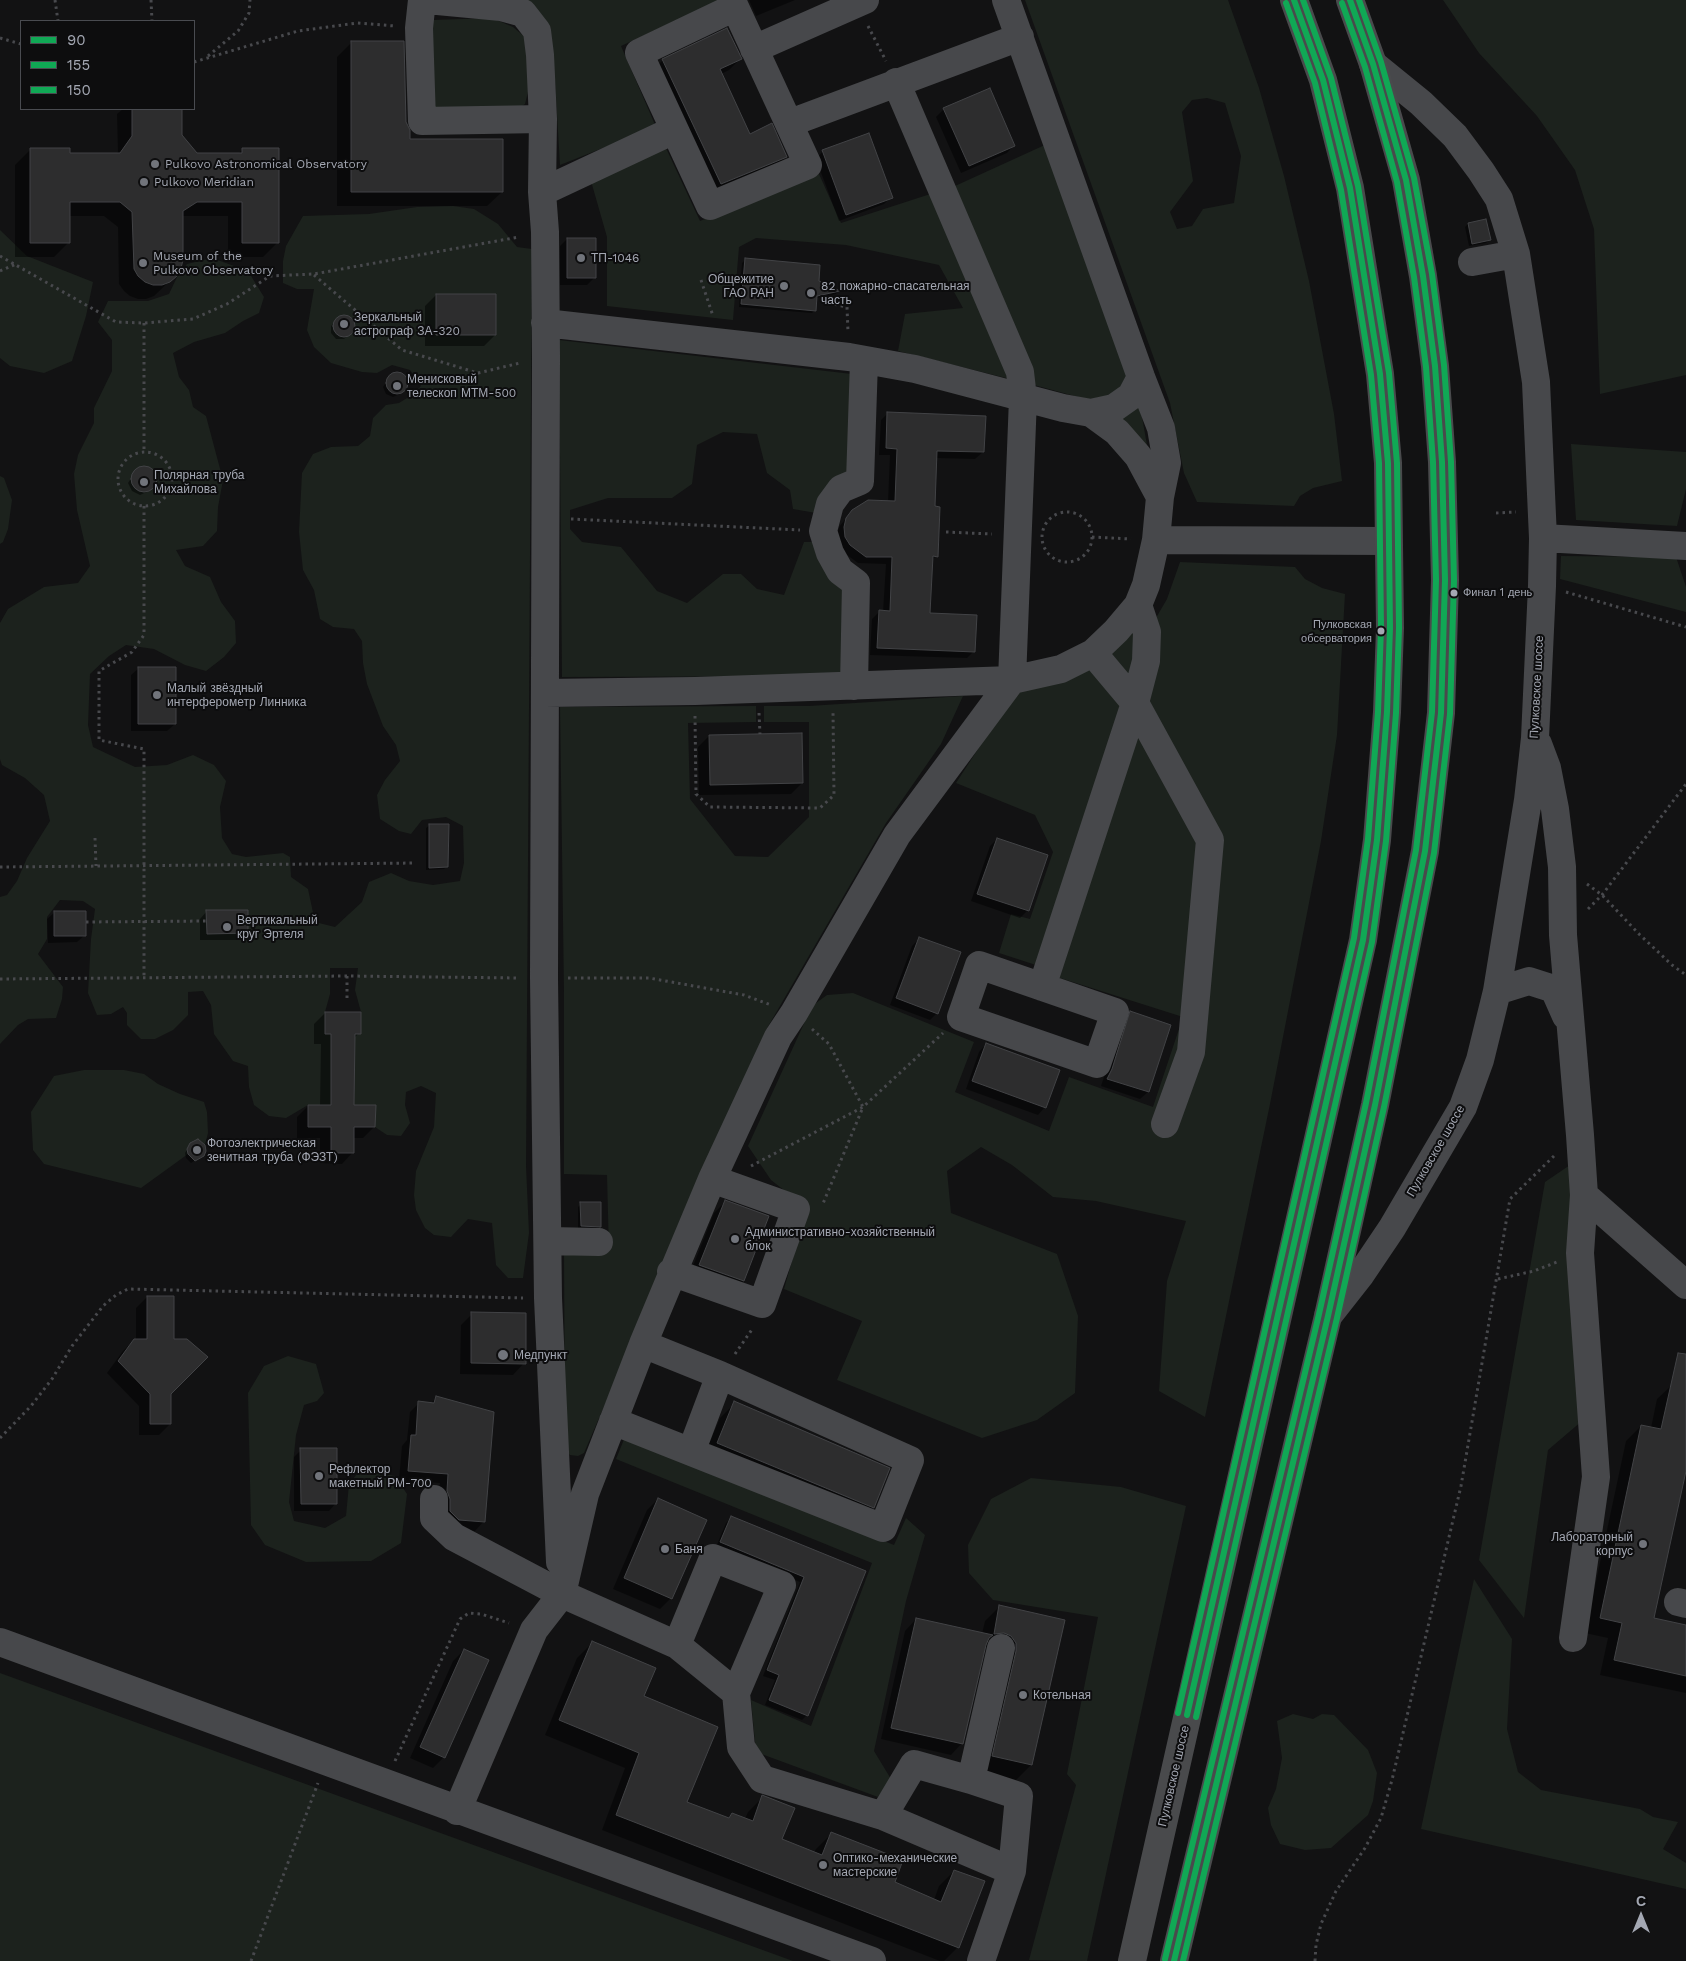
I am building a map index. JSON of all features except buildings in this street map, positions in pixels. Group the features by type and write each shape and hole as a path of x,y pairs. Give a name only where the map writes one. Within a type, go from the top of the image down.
{"highway":[{"name":"Пулковское шоссе","path":"1132,1961 1363,940 1377,840 1387,712 1390,628 1388,464 1380,374 1350,188 1323,80 1294,0"},
{"name":"Пулковское шоссе","path":"1176,1958 1328,1316 1375,1105 1425,851 1441,704 1445,580 1442,462 1435,366 1423,276 1406,180 1374,64 1350,0"}],"street":[{"path":"422,0 419,28 422,121 543,119"},
{"path":"427,0 501,7 523,13 537,31 543,119 542,192 546,357 544,978 549,1241 548,1298 562,1594"},
{"path":"546,692 695,691 1012,680 1061,669 1093,653 1116,631 1138,604 1146,585 1156,540 1160,497 1167,463 1161,428 1141,378 1006,0"},
{"path":"754,49 859,1"},
{"path":"735,7 790,123 808,164 710,206 639,53 735,7"},
{"path":"790,123 1020,37"},
{"name":"Пулковское шоссе","path":"1328,1316 1361,1274 1392,1228 1463,1107 1480,1060 1496,991 1528,800 1535,738 1544,538 1536,382 1516,254 1498,199 1481,171 1455,136 1422,103 1374,64"},
{"path":"457,1811 534,1630 562,1594 585,1494 613,1420 671,1272 716,1180 778,1037 794,1013 897,835 1012,680 1023,398 1020,372 896,82"},
{"path":"542,192 674,130"},
{"path":"1472,262 1516,254"},
{"path":"545,323 857,359 915,369 1023,398 1090,413 1117,432 1138,456 1160,497"},
{"path":"844,687 856,583 840,571 830,554 823,531 830,504 841,489 860,481 857,359"},
{"path":"1090,413 1114,408 1131,396 1141,378"},
{"path":"1544,538 1686,546"},
{"path":"1156,540 1388,541"},
{"path":"1042,987 1146,661 1147,632 1138,604"},
{"path":"1093,653 1134,703 1210,840 1191,1052 1165,1124"},
{"path":"1535,738 1548,768 1562,867 1563,934 1584,1195 1580,1253 1596,1477 1573,1638"},
{"path":"979,965 1115,1012 1097,1064 961,1017 979,965"},
{"path":"1496,991 1529,981 1554,989 1570,1024"},
{"path":"671,1272 762,1304 796,1209 716,1180"},
{"path":"1584,1195 1686,1285"},
{"path":"549,1241 599,1242"},
{"path":"613,1420 883,1528 910,1460 720,1375 643,1344"},
{"path":"690,1452 720,1375"},
{"path":"556,1487 564,1500 574,1501 585,1494"},
{"path":"434,1499 434,1518 454,1537 562,1594 677,1645 736,1693"},
{"path":"677,1645 712,1558 782,1585 736,1693 741,1747 762,1779 883,1816 1012,1871"},
{"path":"0,1642 457,1811 872,1961"},
{"path":"971,1780 1001,1648"},
{"path":"883,1816 914,1764 1019,1796 1012,1871 981,1961"}],"path":[{"path":"55,0 58,20"},
{"path":"151,0 152,20"},
{"path":"206,58 238,31 249,13 250,0"},
{"path":"859,1 896,82"},
{"path":"195,62 306,30 358,23 419,28"},
{"path":"0,38 20,44"},
{"path":"0,256 116,322 144,323 193,319 228,304 270,276 314,274 544,232"},
{"path":"0,271 16,264"},
{"path":"314,274 402,350 478,373 546,357"},
{"path":"701,280 714,318 717,336 723,344"},
{"path":"828,303 847,307 857,359"},
{"path":"144,323 144,452"},
{"path":"144,452 155,454 164,460 170,469 172,479 170,490 164,498 155,504 144,506 134,504 126,499 120,491 118,481 119,470 125,461 133,454 144,452"},
{"path":"144,506 144,635 132,652 99,671 100,740 144,749 144,977"},
{"path":"1067,512 1077,513 1085,519 1090,527 1092,537 1090,546 1085,554 1077,560 1068,561 1058,560 1050,554 1044,546 1042,537 1044,527 1050,519 1058,514 1067,512"},
{"path":"1496,513 1514,512"},
{"path":"546,518 823,531"},
{"path":"1092,537 1156,540"},
{"path":"1566,592 1686,626"},
{"path":"695,691 696,794 710,807 820,808 834,795 844,687"},
{"path":"1563,934 1602,895 1686,784"},
{"path":"95,838 96,866"},
{"path":"0,866 416,863"},
{"path":"1562,867 1602,895 1639,934 1672,965 1686,975"},
{"path":"86,922 207,921"},
{"path":"0,979 347,976 544,978"},
{"path":"347,976 347,1000"},
{"path":"716,1180 863,1107 961,1017"},
{"path":"1315,1961 1316,1945 1321,1924 1336,1891 1365,1848 1381,1818 1392,1780 1461,1486 1480,1369 1498,1279 1510,1198 1552,1156 1580,1135"},
{"path":"1498,1279 1534,1271 1580,1253"},
{"path":"0,1438 52,1379 72,1346 103,1306 116,1295 128,1289 548,1298"},
{"path":"384,1784 460,1619 469,1613 480,1614 534,1630"},
{"path":"251,1961 326,1762"}],"shaded area":[{"path":"526,0 721,0 621,46 656,127 560,165 555,80"},
{"path":"1025,0 1228,0 1259,88 1284,176 1309,281 1334,414 1342,481 1313,488 1300,496 1294,506 1197,502 1184,473 1170,403","holes":["1207,98 1225,103 1241,156 1234,203 1203,209 1192,226 1177,229 1170,212 1193,181 1182,112 1192,100"]},
{"path":"1443,0 1686,0 1686,375 1600,394 1594,229 1575,170 1537,116 1479,53"},
{"path":"492,18 513,27 526,38 529,88 525,104 513,113 432,111 433,20"},
{"path":"1047,144 1140,406 1149,456 1104,404 898,351 905,314 963,308 939,265 846,245 756,238 739,247 733,320 607,306 607,237 591,181 666,148 700,221 819,174 841,223 955,186"},
{"path":"453,206 474,209 498,224 517,247 532,249 526,1166 529,1233 523,1278 508,1278 496,1265 492,1223 468,1219 451,1237 434,1235 425,1228 416,1210 414,1195 416,1171 434,1127 436,1093 421,1086 406,1092 405,1105 410,1123 401,1136 387,1135 375,1127 375,1105 354,1105 355,1034 361,1033 361,1012 355,990 358,968 330,968 330,994 325,1012 325,1033 331,1034 331,1105 308,1105 286,1118 269,1116 254,1105 249,1087 248,1066 233,1061 214,1034 211,1005 203,991 188,992 188,1015 173,1030 155,1039 141,1039 127,1025 127,1013 123,1007 111,1014 97,1015 88,993 95,909 83,901 60,900 47,917 47,939 38,954 63,987 62,999 56,1018 28,1019 18,1025 0,1044 0,897 7,895 17,881 27,858 50,821 44,795 25,778 2,765 0,759 0,623 8,609 44,587 78,583 90,566 77,510 74,474 78,455 94,423 94,408 112,371 112,340 98,322 108,301 148,301 169,294 178,275 187,264 212,258 248,271 264,297 259,313 225,333 194,342 173,353 179,377 189,390 193,407 206,416 223,480 218,507 217,531 203,546 176,550 185,566 210,577 221,602 235,621 236,643 224,657 206,671 185,665 154,649 126,645 109,656 90,674 88,725 93,747 135,767 167,765 193,755 214,765 226,781 220,807 222,838 232,854 246,857 283,853 290,857 291,877 308,889 315,922 335,927 362,902 369,882 391,873 409,881 433,885 460,881 464,863 463,826 446,817 422,820 411,834 399,831 380,819 377,795 385,780 400,761 396,745 383,726 367,684 363,663 362,641 354,629 333,627 320,619 314,590 303,570 299,532 302,473 313,454 331,447 358,446 370,436 373,418 386,405 399,403 412,395 421,386 410,370 392,365 377,373 362,372 331,363 314,347 307,330 314,289 297,289 283,283 283,261 286,246 303,216 369,214 417,207"},
{"path":"0,230 27,256 93,282 86,316 72,361 44,373 10,366 0,358"},
{"path":"559,340 852,374 852,474 816,513 793,509 790,490 767,473 757,434 723,432 697,445 692,484 672,498 608,498 570,510 570,529 582,542 621,547 657,591 687,603 723,574 741,574 757,589 784,595 804,542 818,542 847,592 846,676 562,677"},
{"path":"1571,444 1686,452 1686,489 1677,526 1576,520"},
{"path":"0,476 4,478 12,500 8,529 3,542 0,544"},
{"path":"1561,556 1676,557 1686,587 1686,612 1560,579"},
{"path":"1180,562 1295,567 1305,579 1322,588 1345,594 1337,735 1321,841 1270,1104 1205,1417 1159,1391 1167,1281 1186,1221 1096,1201 1053,1197 1012,1165 981,1147 947,1171 951,1213 1057,1254 1078,1316 1075,1393 1037,1420 982,1438 837,1380 862,1321 784,1289 807,1208 771,1180 748,1146 812,1006 827,995 853,993 974,1042 955,1092 1049,1131 1069,1077 1153,1107 1183,1017 1057,977 1153,623 1167,599"},
{"path":"1135,628 1139,663 1039,966 999,953 1011,914 1030,919 1053,852 1035,815 956,783 1015,692"},
{"path":"963,696 941,744 886,823 766,1030 584,1453 578,1456 570,1455 565,1448 564,1252 609,1252 607,1175 564,1174 564,992 560,707 756,706 756,722 688,723 690,799 735,856 768,857 809,817 809,722 764,722 764,706 809,706"},
{"path":"84,1070 124,1070 144,1074 158,1084 204,1102 207,1112 208,1133 205,1145 201,1141 195,1140 190,1143 187,1149 188,1154 141,1188 44,1164 33,1150 31,1112 54,1076"},
{"path":"1570,1165 1582,1421 1548,1450 1524,1618 1479,1560 1545,1182"},
{"path":"288,1356 316,1364 324,1393 317,1401 304,1405 296,1435 289,1502 294,1521 325,1528 346,1516 349,1484 361,1469 395,1476 407,1494 401,1543 371,1561 306,1562 265,1545 251,1525 248,1393 264,1366"},
{"path":"625,1437 894,1545 906,1518 925,1535 906,1601 874,1751 891,1779 878,1797 756,1752 751,1700 811,1726 872,1563 616,1459"},
{"path":"1031,1478 1121,1487 1186,1506 1087,1961 1029,1960 1076,1785 1067,1774 1098,1617 993,1600 969,1573 968,1545 991,1499"},
{"path":"1474,1579 1512,1639 1507,1729 1518,1772 1541,1790 1640,1809 1653,1817 1678,1822 1663,1849 1686,1863 1686,1889 1421,1829"},
{"path":"0,1673 793,1961 0,1961"},
{"path":"1293,1714 1313,1719 1322,1714 1334,1715 1368,1750 1377,1773 1373,1801 1368,1815 1331,1848 1305,1850 1280,1844 1271,1825 1268,1808 1276,1789 1282,1758 1277,1721"}],"transit line":[{"name":"90","path":"1187,1715 1363,940 1377,840 1387,712 1390,628 1388,463 1380,374 1350,188 1323,80 1294,0"},
{"name":"155","path":"1196,1717 1372,942 1386,841 1396,713 1399,628 1397,463 1389,373 1358,186 1331,78 1303,0"},
{"name":"90","path":"1174,1961 1328,1316 1375,1105 1425,851 1441,713 1445,580 1442,462 1435,366 1423,276 1406,180 1373,64 1350,0"},
{"name":"155","path":"1183,1961 1337,1318 1384,1107 1434,853 1450,714 1454,580 1451,462 1444,365 1432,274 1414,178 1381,62 1359,0"},
{"name":"150","path":"1178,1713 1354,938 1368,839 1378,712 1381,628 1379,463 1371,375 1341,190 1315,83 1286,3"},
{"name":"150","path":"1165,1959 1319,1314 1366,1103 1416,850 1432,712 1436,580 1433,462 1426,367 1414,277 1397,182 1365,67 1342,3"}],"place":[{"name":"Pulkovo Astronomical Observatory","path":"155,164"},
{"name":"Pulkovo Meridian","path":"144,182"},
{"name":"ТП-1046","path":"581,258"},
{"name":"Museum of the Pulkovo Observatory","path":"143,263"},
{"name":"Общежитие ГАО РАН","path":"784,286"},
{"name":"82 пожарно-спасательная часть","path":"811,293"},
{"name":"Зеркальный астрограф ЗА-320","path":"344,324"},
{"name":"Менисковый телескоп МТМ-500","path":"397,386"},
{"name":"Полярная труба Михайлова","path":"144,482"},
{"name":"Финал 1 день","path":"1454,593"},
{"name":"Пулковская обсерватория","path":"1381,631"},
{"name":"Малый звёздный интерферометр Линника","path":"157,695"},
{"name":"Вертикальный круг Эртеля","path":"227,927"},
{"name":"Фотоэлектрическая зенитная труба (ФЭЗТ)","path":"197,1150"},
{"name":"Административно-хозяйственный блок","path":"735,1239"},
{"name":"Медпункт","path":"503,1355"},
{"name":"Рефлектор макетный РМ-700","path":"319,1476"},
{"name":"Лабораторный корпус","path":"1643,1544"},
{"name":"Баня","path":"665,1549"},
{"name":"Котельная","path":"1023,1695"},
{"name":"Оптико-механические мастерские","path":"823,1865"}]}
